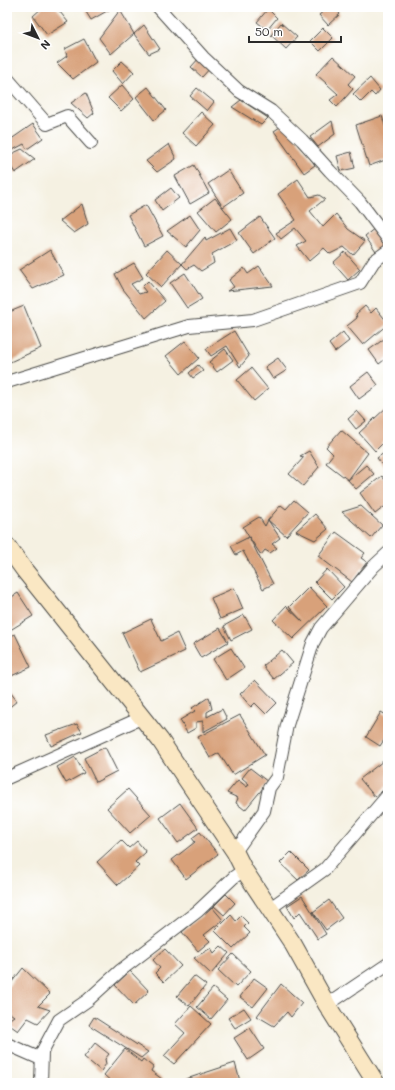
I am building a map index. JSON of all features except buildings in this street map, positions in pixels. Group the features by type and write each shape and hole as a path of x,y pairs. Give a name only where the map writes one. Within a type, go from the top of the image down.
{"street":[{"path":"158,7 203,57 239,92 272,111 302,140 360,202 388,239"},
{"path":"7,78 46,124 67,116 91,143"},
{"path":"7,382 190,326 253,320 360,283 374,261 388,251"},
{"path":"7,546 25,571 160,740 235,852 244,870 293,944 327,1005 376,1083"},
{"path":"235,852 264,811 269,788 277,777 287,725 313,643 321,628 373,567 388,553"},
{"path":"7,778 141,718"},
{"path":"269,909 325,869 388,795"},
{"path":"41,1083 42,1052 59,1020 88,1000 121,970 198,911 234,877 244,870"},
{"path":"327,1005 388,964"},
{"path":"7,1044 41,1059"}]}
